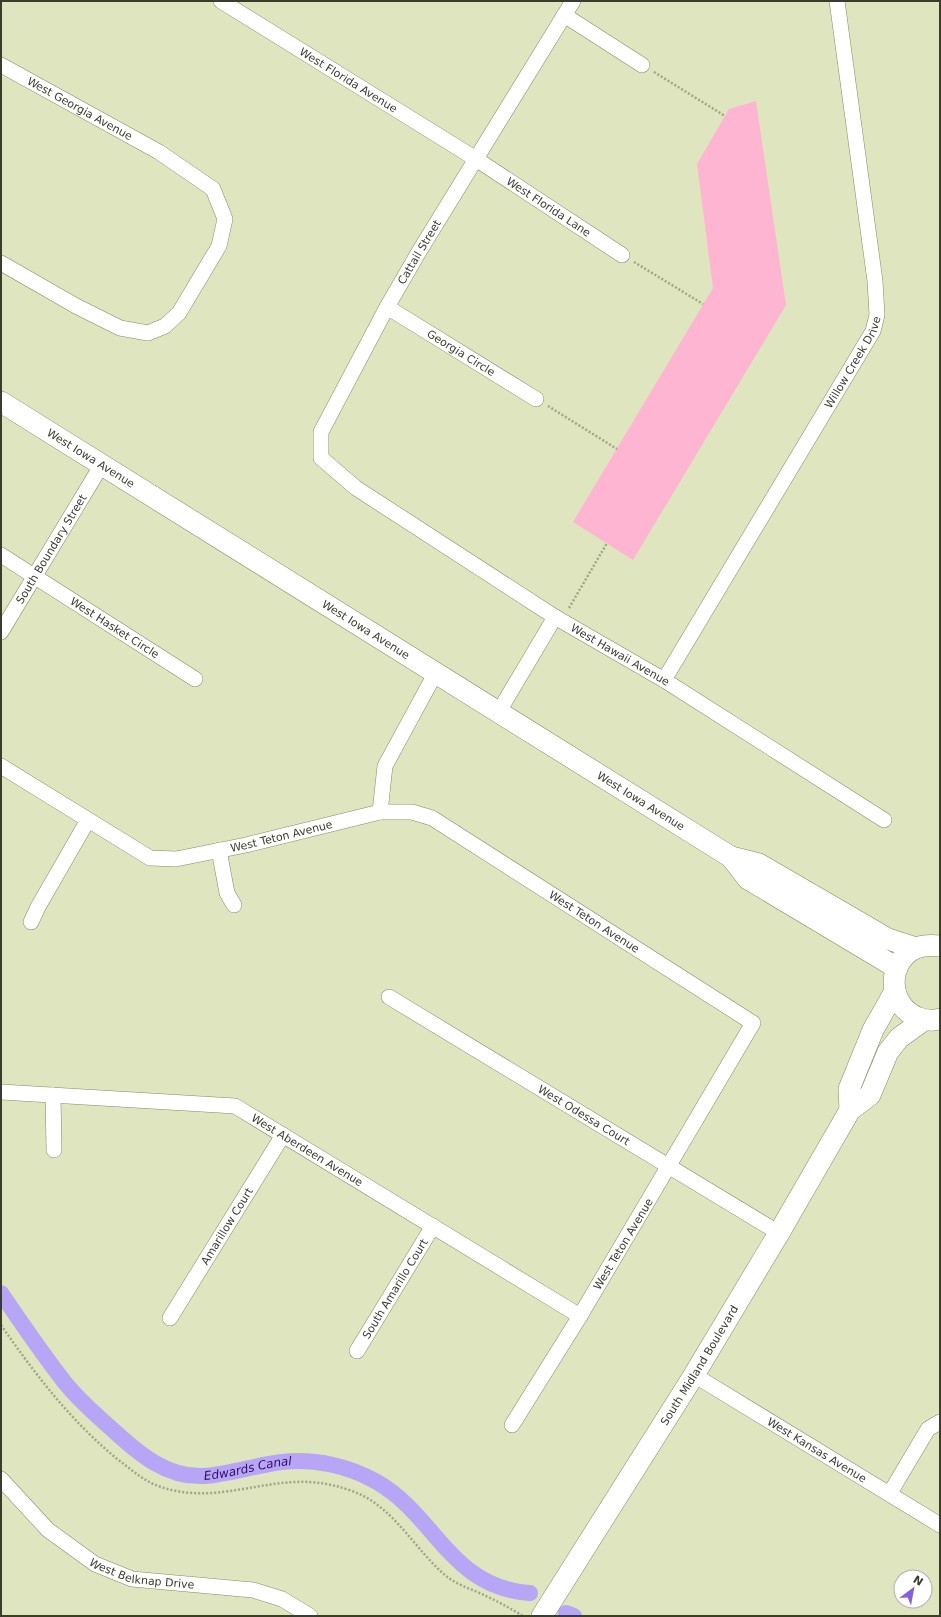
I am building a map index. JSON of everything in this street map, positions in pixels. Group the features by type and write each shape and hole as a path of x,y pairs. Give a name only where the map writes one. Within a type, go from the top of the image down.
{"street":[{"name":"West Florida Avenue","path":"220,1 476,159"},
{"name":"Cattail Street","path":"356,488 321,458 321,432 387,307 573,1"},
{"name":"Willow Creek Drive","path":"664,680 870,337 877,315 875,281 837,1"},
{"path":"564,15 642,65"},
{"name":"West Georgia Avenue","path":"1,65 159,152 213,189 225,219 219,246 180,313 165,326 148,333 120,328 76,306 1,263"},
{"name":"West Florida Lane","path":"476,159 622,255"},
{"name":"Georgia Circle","path":"387,307 536,398"},
{"name":"West Iowa Avenue","path":"1,402 101,466 731,857 759,864 888,939 916,948"},
{"name":"South Boundary Street","path":"1,632 101,466"},
{"name":"West Hawaii Avenue","path":"356,488 558,619 664,680 884,820"},
{"name":"West Hasket Circle","path":"1,555 194,679"},
{"path":"498,713 558,619"},
{"path":"380,812 385,766 435,674"},
{"name":"West Teton Avenue","path":"1,766 150,858 176,859 380,812 412,812 432,818 753,1023 669,1168 580,1316 512,1425"},
{"path":"31,922 38,907 88,820"},
{"path":"218,850 227,893 234,905"},
{"name":"West Iowa Avenue","path":"731,857 748,879 897,968"},
{"path":"932,1020 912,1016 903,1008 895,991 894,974 899,963 906,954 916,948 928,945 939,945"},
{"path":"850,1110 849,1089 873,1030 895,991"},
{"name":"West Odessa Court","path":"389,997 669,1168 779,1233"},
{"name":"South Midland Boulevard","path":"542,1616 694,1375 779,1233 850,1110 870,1095 888,1052 899,1038 932,1020"},
{"name":"West Aberdeen Avenue","path":"1,1092 235,1106 580,1316"},
{"path":"53,1095 54,1150"},
{"name":"Amarillow Court","path":"170,1318 284,1135"},
{"name":"South Amarillo Court","path":"357,1351 433,1226"},
{"name":"West Kansas Avenue","path":"694,1375 890,1493 940,1525"},
{"path":"890,1493 928,1429 940,1422"},
{"name":"West Belknap Drive","path":"1,1479 48,1530 96,1564 132,1578 253,1590 282,1599 310,1616"}],"path":[{"path":"642,65 725,116"},
{"path":"622,255 703,304"},
{"path":"536,398 617,449"},
{"path":"558,619 607,543"},
{"path":"1,1325 34,1372 79,1424 134,1472 153,1484 174,1491 192,1493 221,1492 282,1482 305,1481 326,1483 353,1491 374,1502 390,1516 447,1577 487,1596 523,1616"}],"shaded area":[{"path":"756,101 786,305 633,560 573,522 713,288 697,164 729,109"}],"waterway":[{"name":"Edwards Canal","path":"1,1293 41,1351 71,1390 133,1448 154,1463 166,1469 191,1476 214,1475 272,1463 294,1461 331,1464 355,1472 377,1482 397,1496 415,1513 462,1565 481,1578 503,1588 530,1593"},
{"name":"Edwards Canal","path":"566,1613 574,1616"}]}
